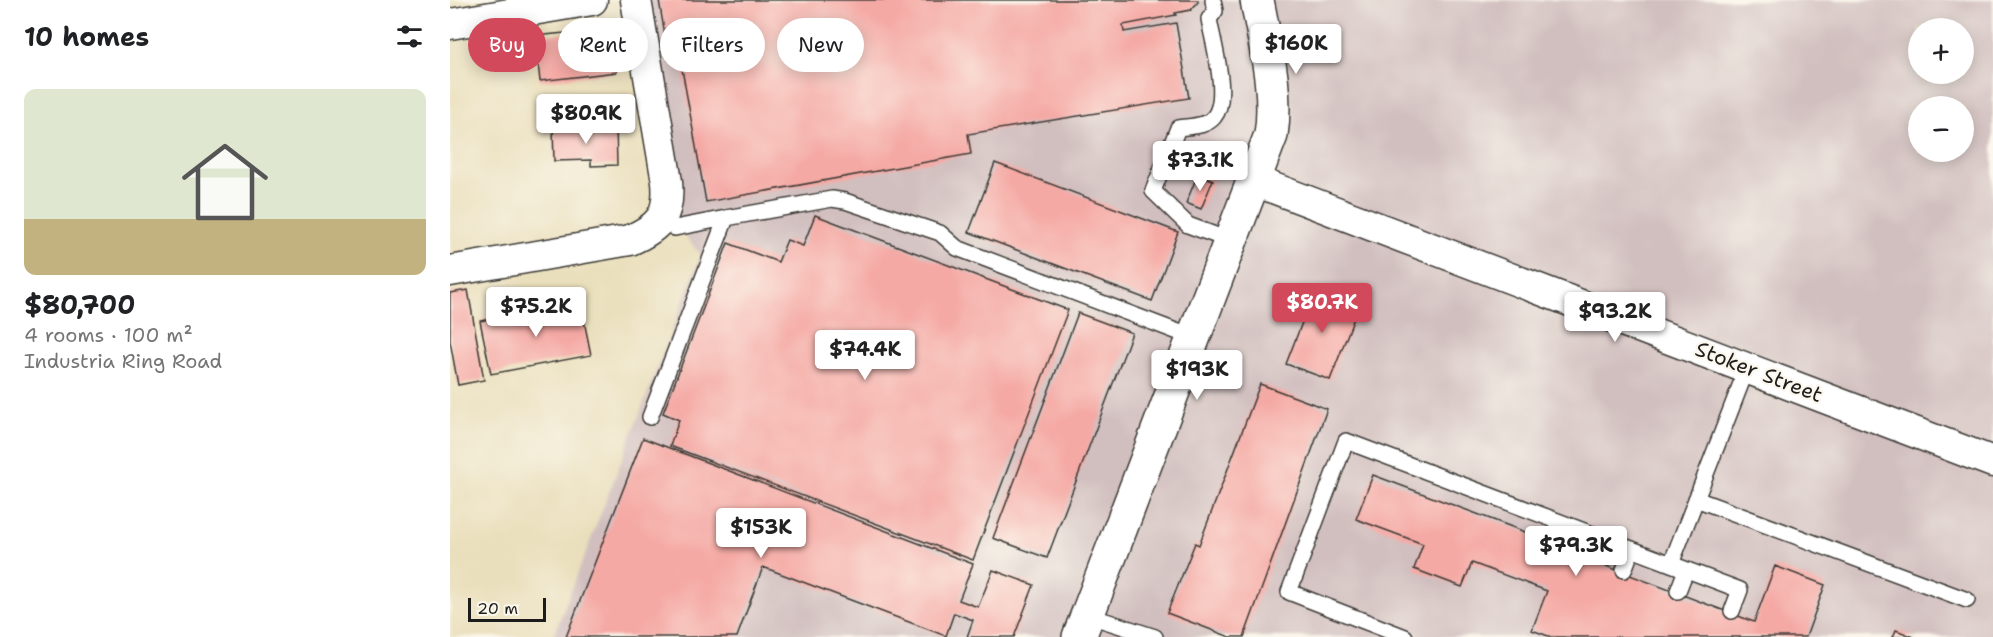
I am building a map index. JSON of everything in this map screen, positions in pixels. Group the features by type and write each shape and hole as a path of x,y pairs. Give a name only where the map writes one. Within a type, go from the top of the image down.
{"street":[{"path":"450,24 592,0"},
{"path":"450,272 630,240 644,234 660,221 668,203 667,182 636,0"},
{"path":"1083,626 1271,135 1272,86 1257,0"},
{"name":"Stoker Street","path":"1255,181 1993,462"}],"lane":[{"path":"1213,0 1215,11 1209,19 1221,92 1220,105 1214,117 1208,122 1178,128 1152,191 1188,225 1231,241"},
{"path":"660,221 675,228 791,206 832,200 845,201 940,233 957,248 1194,338"},
{"path":"650,417 726,218"},
{"path":"1671,564 1747,368"},
{"path":"1405,637 1366,630 1289,592 1346,441 1740,590 1732,611"},
{"path":"1696,499 1967,600"},
{"path":"1624,570 1632,549"},
{"path":"1678,591 1686,570"},
{"path":"1083,626 1155,637"}],"shaded area":[{"path":"636,0 1993,0 1993,637 553,637 701,255 666,213 646,72 648,72 648,18 639,18"}],"building":[{"path":"659,0 1198,0 1191,10 1175,13 1176,15 1123,25 1124,32 1176,23 1189,98 968,134 971,154 706,202 683,72 765,72 765,18 662,18"},
{"path":"558,34 558,72 617,72 540,81 539,72 546,72 546,35"},
{"path":"616,126 617,165 591,166 591,160 554,161 553,128"},
{"path":"995,163 1178,232 1152,301 969,232"},
{"path":"1198,174 1213,180 1201,209 1186,203"},
{"path":"815,215 1068,310 973,560 670,446 679,420 663,413 728,243 778,262 787,240 803,246"},
{"path":"1315,289 1359,305 1330,380 1286,364"},
{"path":"468,290 484,380 458,385 450,341 450,293"},
{"path":"580,301 591,355 491,374 480,321"},
{"path":"1078,313 1132,333 1047,558 993,538"},
{"path":"1260,384 1327,409 1244,637 1230,637 1167,613 1195,543 1199,545"},
{"path":"643,438 973,564 959,600 978,607 993,570 1034,585 1014,637 967,637 973,620 954,613 946,636 763,567 737,637 566,637"},
{"path":"1373,475 1600,560 1598,563 1754,622 1775,566 1825,585 1806,637 1551,637 1532,630 1547,591 1472,563 1462,587 1414,569 1423,544 1356,519"},
{"path":"1896,630 1914,637 1893,637"}]}
